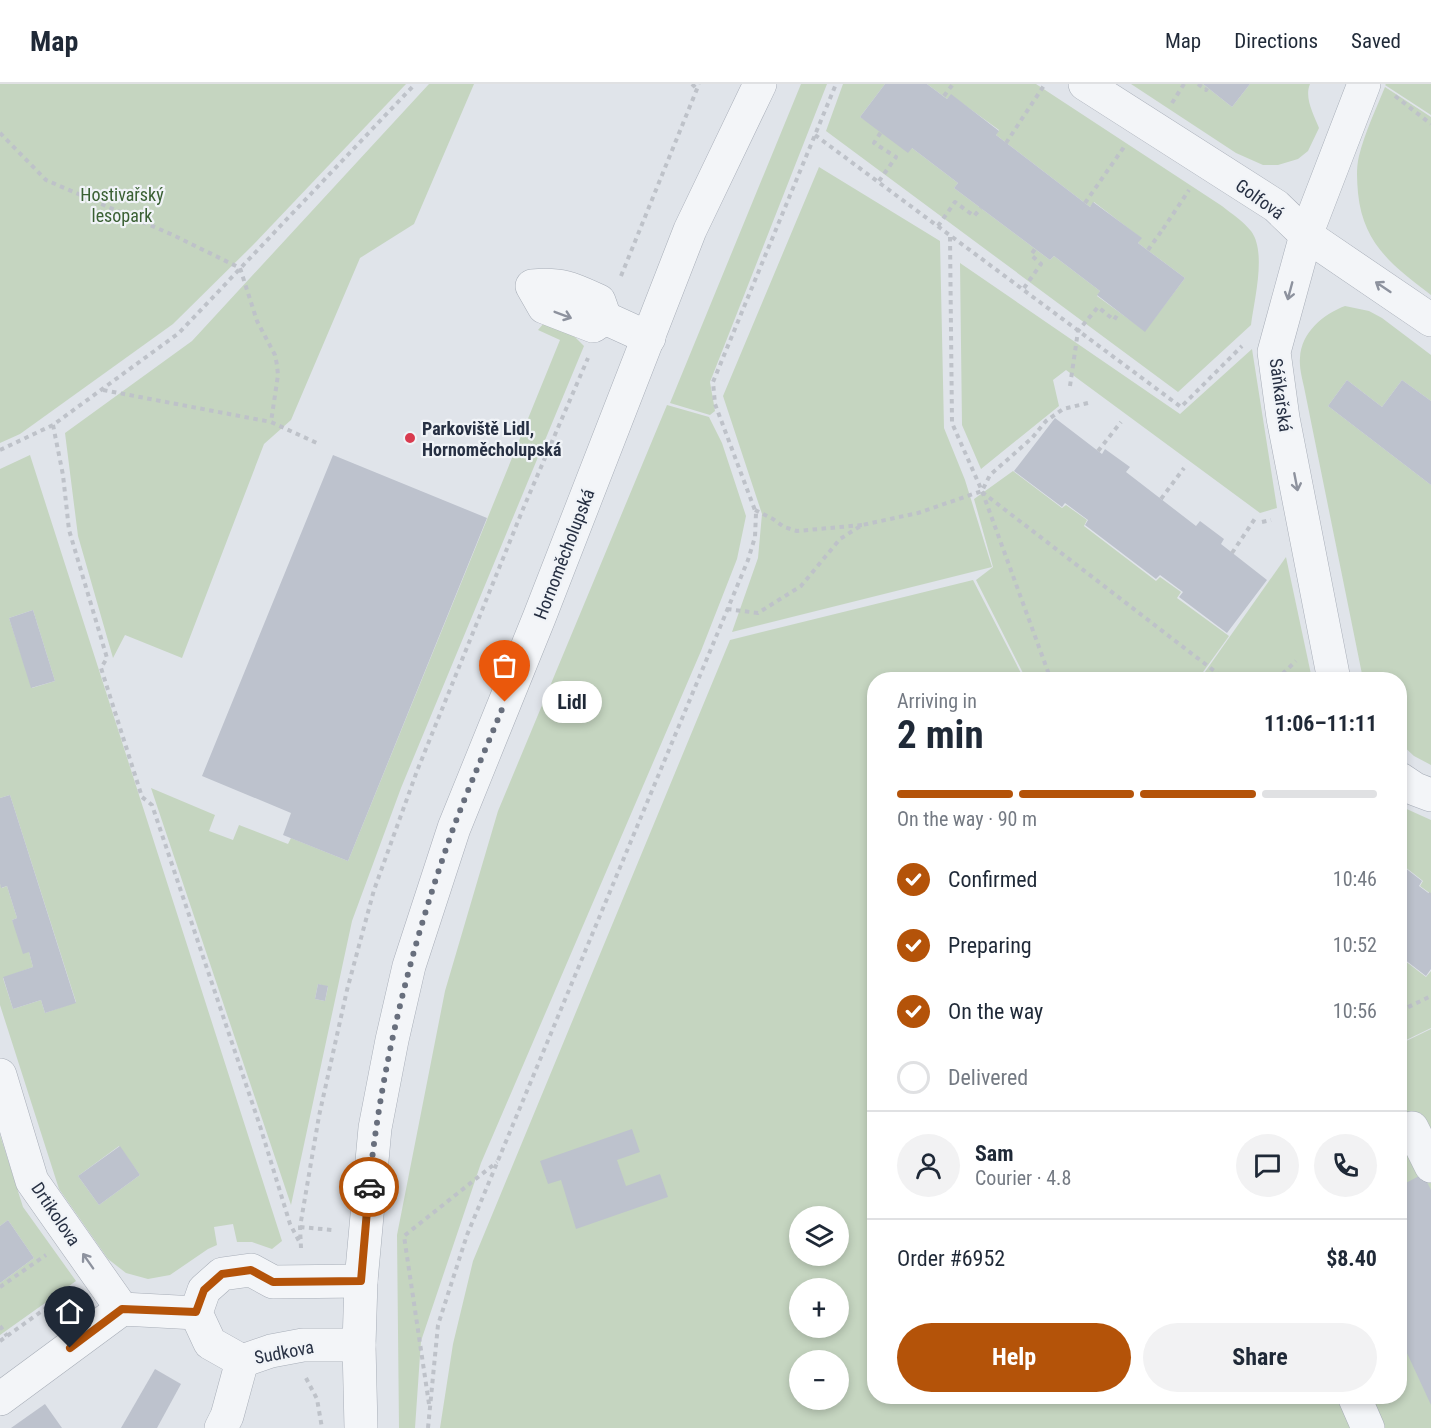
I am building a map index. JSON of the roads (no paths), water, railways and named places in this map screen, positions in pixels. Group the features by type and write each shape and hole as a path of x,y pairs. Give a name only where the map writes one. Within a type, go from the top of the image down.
{"street":[{"name":"Hornoměcholupská","path":"361,1428 359,1345 361,1281 375,1128 392,1040 410,966 454,828 539,618 690,230 760,84"},
{"name":"Golfová","path":"1085,84 1276,206 1306,235 1431,320"},
{"name":"Sáňkařská","path":"1332,672 1283,418 1274,352 1306,235 1364,84"},
{"path":"604,318 649,338"},
{"path":"1407,784 1431,795"},
{"name":"Drtikolova","path":"0,1075 32,1181 122,1309"},
{"path":"1414,1125 1431,1166"},
{"path":"0,1399 122,1309 196,1312 204,1290 222,1274 251,1270 273,1282 361,1281"},
{"name":"Sudkova","path":"196,1312 210,1343 242,1361 271,1351 303,1345 359,1345"},
{"path":"221,1428 227,1416 242,1361"},
{"path":"1358,1404 1368,1428"}],"place":[{"name":"Parkoviště Lidl, Hornoměcholupská","path":"410,438"},
{"name":"Lidl","path":"505,702"}],"park label":[{"name":"Hostivařský lesopark","path":"122,204"}]}
